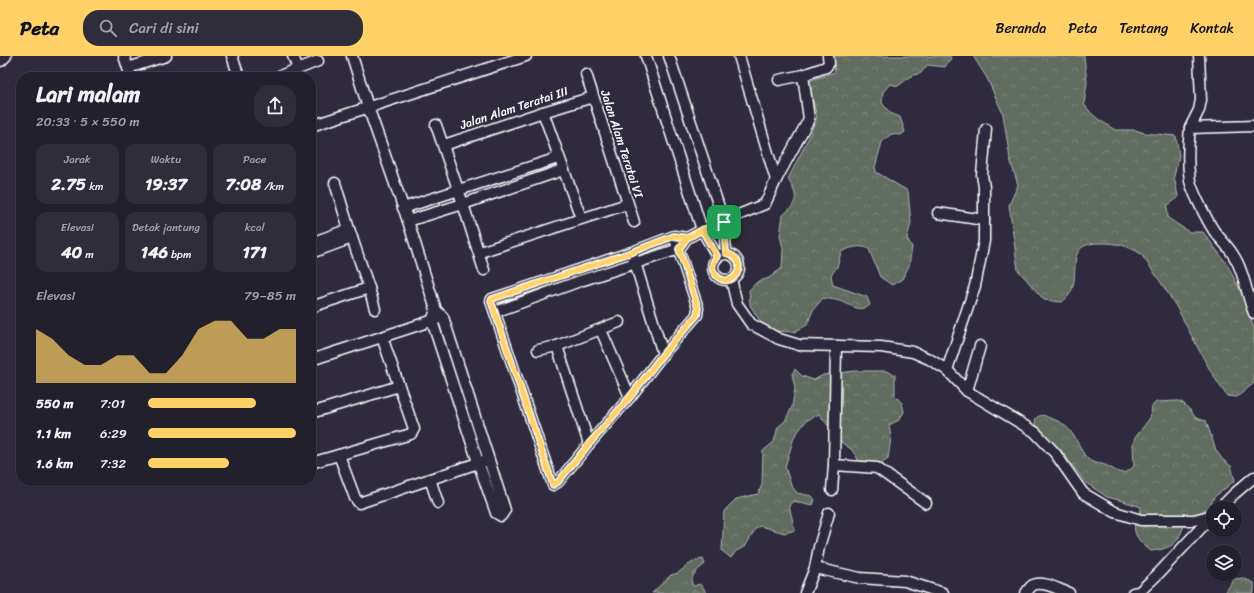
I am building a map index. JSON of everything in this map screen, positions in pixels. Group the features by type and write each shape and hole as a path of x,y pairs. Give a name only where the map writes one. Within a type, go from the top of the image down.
{"street":[{"path":"124,56 130,72"},
{"path":"132,72 166,56"},
{"path":"232,56 237,72"},
{"path":"293,56 298,69"},
{"path":"352,56 439,314 483,461"},
{"path":"316,124 526,56"},
{"path":"646,56 702,230 722,254 732,255 737,258 739,270 731,279 723,280 718,278 713,271 713,263 722,254 724,222 669,56"},
{"path":"739,56 776,180"},
{"path":"779,80 803,75 828,65 828,56"},
{"path":"1199,56 1201,100 1199,110 1190,128 1188,153 1190,182 1214,230 1234,256 1238,264 1248,299 1254,313"},
{"path":"290,72 318,62"},
{"name":"Jalan Alam Teratai VI","path":"586,74 634,222"},
{"path":"494,312 634,263 679,249 687,238 702,230 765,204 776,180 809,119 803,75"},
{"name":"Jalan Alam Teratai III","path":"444,145 543,112 594,97"},
{"path":"543,112 558,158 581,218"},
{"path":"436,125 480,252 484,270"},
{"path":"1190,128 1254,126"},
{"path":"947,370 975,286 984,241 982,175 986,129"},
{"path":"403,208 558,158"},
{"path":"408,222 563,170"},
{"path":"335,183 376,309"},
{"path":"480,252 627,204"},
{"path":"938,213 984,220"},
{"path":"316,241 351,234"},
{"path":"316,251 351,234"},
{"path":"674,236 698,308 697,315 558,482 553,485 494,312 491,301 492,299 632,252 674,236 687,238"},
{"path":"632,252 634,263 663,354"},
{"path":"731,279 737,304 751,324 779,339 799,345 882,347 914,352 929,359 947,370 967,391 1035,432 1055,453 1083,493 1115,512 1141,520 1154,521 1194,520 1206,517"},
{"path":"316,305 369,288"},
{"path":"316,358 432,321 439,314"},
{"path":"432,321 483,461"},
{"path":"538,350 557,346 619,322"},
{"path":"601,330 630,397"},
{"path":"316,462 411,434 414,429 382,337"},
{"path":"557,346 589,444"},
{"path":"832,490 834,465 836,346"},
{"path":"967,391 980,346"},
{"path":"316,411 399,386"},
{"path":"339,455 355,498 359,503 483,461"},
{"path":"834,465 877,468 926,503"},
{"path":"1227,501 1254,477"},
{"path":"430,479 438,503"},
{"path":"805,593 815,568 819,547 830,513"},
{"path":"1137,592 1159,573 1206,523"},
{"path":"815,568 860,578 905,581 943,593"},
{"path":"1026,593 1032,586 1044,584 1069,593"}],"green space":[{"path":"832,56 950,56 951,58 945,67 927,65 921,73 911,76 898,86 890,84 883,92 882,103 890,113 900,117 905,132 901,135 891,134 882,142 875,167 876,172 908,191 911,223 907,238 912,247 909,266 902,279 892,285 880,277 869,249 858,247 841,252 837,267 831,275 833,285 867,297 870,305 858,308 840,301 823,298 813,310 807,325 794,332 771,331 763,326 750,305 749,290 757,282 769,278 782,268 783,249 780,235 783,215 792,206 795,198 794,190 788,179 817,117 808,81 835,72"},
{"path":"973,56 1084,56 1087,82 1084,104 1098,119 1115,130 1135,130 1145,133 1176,136 1179,156 1174,176 1178,196 1167,206 1168,218 1189,232 1203,232 1227,264 1242,294 1254,329 1254,383 1237,397 1227,396 1220,386 1173,301 1141,254 1136,251 1118,244 1107,243 1089,244 1082,248 1077,253 1075,261 1073,287 1069,295 1062,302 1044,300 1018,270 1009,205 1018,185 1010,159 1003,114 987,78"},
{"path":"795,369 802,376 814,380 823,375 855,371 886,371 895,375 895,396 902,403 904,412 899,420 889,425 891,438 888,458 880,464 859,461 852,450 841,442 819,414 806,421 794,437 785,467 791,485 797,493 812,496 815,500 813,505 793,501 789,506 795,530 785,533 760,526 756,528 745,547 736,551 731,558 722,551 724,511 736,499 758,494 762,485 763,451 774,442 778,427 785,421 792,407 795,388 792,374"},
{"path":"1178,401 1183,403 1196,418 1206,421 1216,450 1222,459 1231,466 1235,480 1214,497 1212,501 1206,501 1206,509 1201,513 1187,518 1179,538 1175,542 1166,548 1151,551 1142,543 1134,529 1141,507 1107,497 1086,483 1060,449 1043,436 1035,423 1036,418 1042,415 1062,423 1069,429 1087,458 1093,462 1102,464 1122,473 1134,466 1133,443 1150,418 1152,406 1156,402"},
{"path":"703,559 705,564 693,576 692,585 694,586 699,584 703,587 706,593 652,593 671,575 678,573 697,560"},
{"path":"1242,578 1254,583 1254,593 1225,593 1233,581 1242,581"}],"route":[{"path":"724,222 702,230 687,238 674,236 632,252 506,293 492,299 491,301 553,485 558,482 697,315 698,308 679,249 687,238 702,230 717,256 713,263 713,271 718,278 723,280 731,279 736,275 739,270 739,264 737,258 726,253 724,222"}]}
